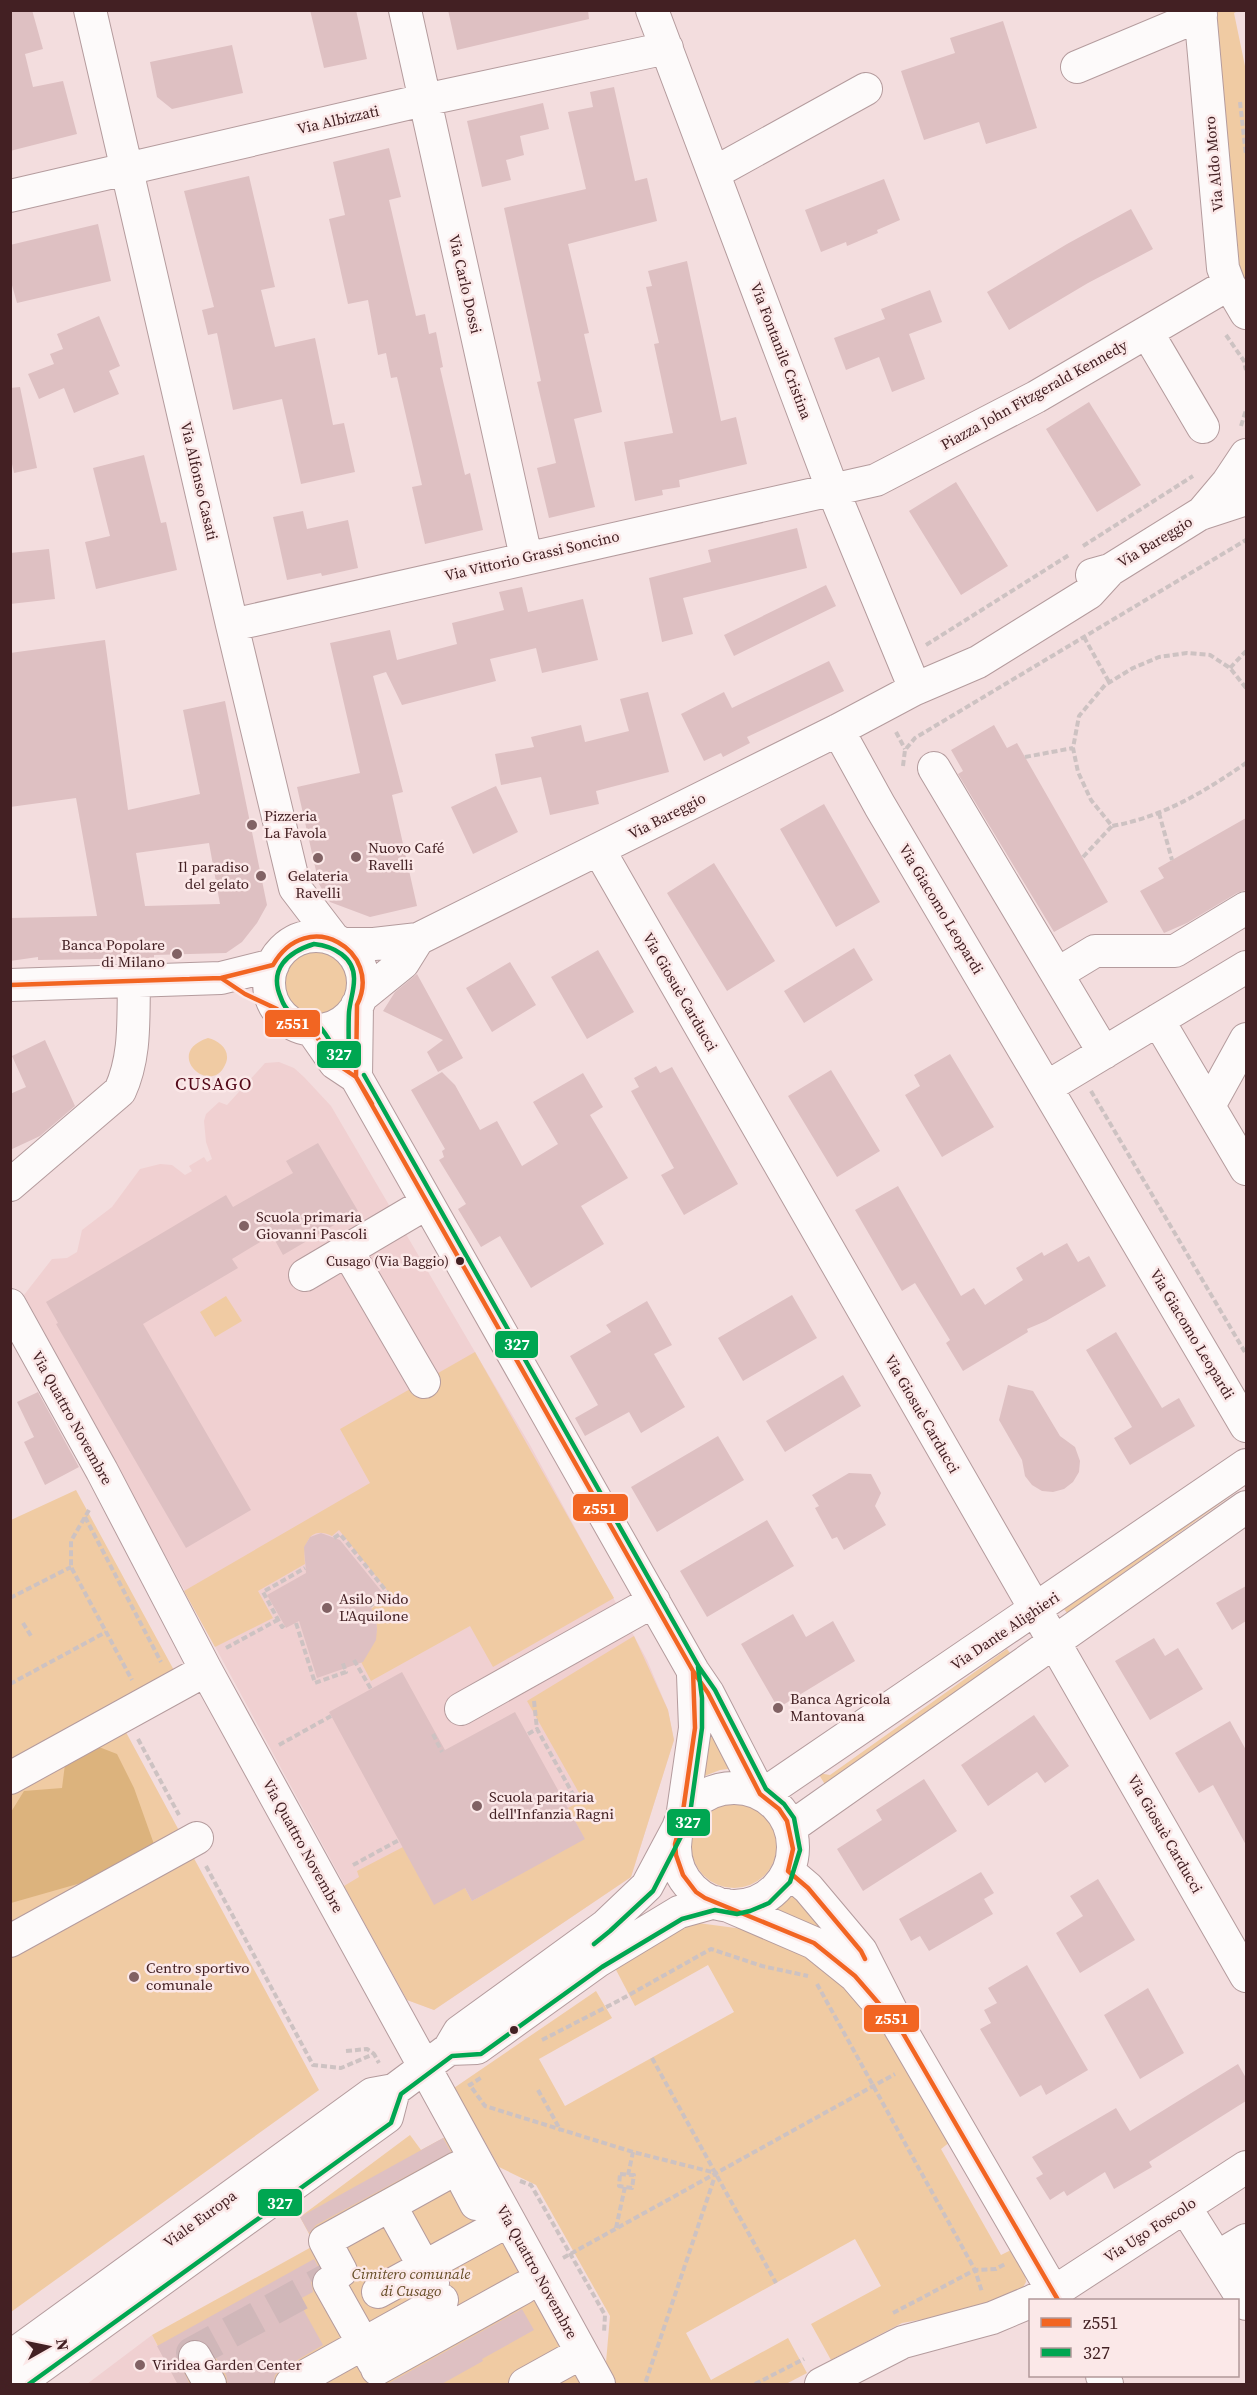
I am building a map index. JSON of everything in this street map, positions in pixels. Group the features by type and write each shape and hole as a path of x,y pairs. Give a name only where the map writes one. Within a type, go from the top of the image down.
{"street":[{"name":"Via Alfonso Casati","path":"90,10 295,888 338,941"},
{"name":"Via Carlo Dossi","path":"405,10 526,557"},
{"name":"Via Fontanile Cristina","path":"652,10 832,488 915,689"},
{"path":"1077,66 1201,13"},
{"name":"Via Aldo Moro","path":"1201,13 1223,268 1228,284 1246,313"},
{"name":"Via Albizzati","path":"10,196 424,100 667,48"},
{"path":"714,173 866,88"},
{"name":"Piazza John Fitzgerald Kennedy","path":"832,488 876,480 1036,397 1228,284"},
{"path":"1146,332 1203,427"},
{"name":"Via Bareggio","path":"1200,514 1228,482 1241,446"},
{"name":"Via Vittorio Grassi Soncino","path":"232,625 832,488"},
{"name":"Via Bareggio","path":"338,941 374,944 418,939 838,730 915,689 978,662 1089,592 1110,570 1200,514 1246,499"},
{"name":"Via Giacomo Leopardi","path":"838,730 880,806 1246,1426"},
{"path":"920,771 1057,974 1090,1061"},
{"name":"Via Giosuè Carducci","path":"599,850 1246,1976"},
{"path":"1057,974 1095,951 1175,951 1246,908"},
{"path":"277,1009 269,990 273,965 287,946 301,938 317,936 338,941 353,954 360,968 363,984 359,1001 356,1077"},
{"path":"221,978 245,994 277,1009 291,1023 312,1030 326,1029 338,1024 351,1014 359,1001 403,963 418,939"},
{"path":"10,985 221,978 273,965"},
{"path":"1047,1087 1246,967"},
{"path":"10,1185 120,1091 129,1073 132,1056 134,980"},
{"path":"1158,1020 1246,1169"},
{"path":"312,1030 335,1063 356,1077 693,1671 708,1693 761,1795"},
{"path":"1209,1106 1246,1039"},
{"path":"305,1275 428,1203"},
{"path":"347,1250 424,1382"},
{"name":"Via Quattro Novembre","path":"10,1305 102,1471 212,1661 423,2068 458,2125 499,2225 530,2280 599,2385"},
{"name":"Via Dante Alighieri","path":"761,1795 1246,1465"},
{"path":"790,1828 1246,1507"},
{"path":"461,1709 654,1601"},
{"path":"10,1778 174,1688 212,1661"},
{"path":"693,1671 695,1728 681,1822 675,1844 683,1875 696,1892 814,1942 855,1976 900,2028"},
{"path":"449,2049 477,2048 598,1961 679,1912 720,1904 748,1904 765,1897 778,1886 788,1870 793,1849 790,1828 779,1809 761,1795 735,1788 722,1789 697,1801 681,1822"},
{"name":"Viale Europa","path":"10,2357 372,2094 394,2090 449,2049 459,2032 605,1926 647,1886 681,1822"},
{"path":"10,1941 195,1840"},
{"path":"788,1870 808,1888 861,1951 1044,2299"},
{"name":"Viale Europa","path":"17,2385 387,2117 394,2090"},
{"name":"Via Ugo Foscolo","path":"1044,2299 1246,2167"},
{"path":"334,2283 341,2271 325,2241 457,2168 499,2225 375,2293"},
{"path":"390,2205 449,2313"},
{"path":"1185,2207 1246,2304"},
{"path":"1246,2240 1230,2250 1246,2279"},
{"path":"334,2283 363,2276 375,2293 372,2308 377,2317 370,2357"},
{"path":"293,2384 370,2357 449,2313 530,2280"},
{"path":"334,2283 370,2357"},
{"path":"821,2385 903,2342 992,2318 1029,2304"},
{"path":"195,2357 210,2385"},
{"path":"525,2385 581,2360"}],"path":[{"path":"1241,446 1246,410"},
{"path":"901,655 933,642 1195,475"},
{"path":"920,771 903,766 905,750 915,738 1246,540"},
{"path":"1084,637 1109,682"},
{"path":"1230,668 1246,651"},
{"path":"1112,826 1091,800 1078,772 1073,748 1079,716 1105,685 1133,668 1159,657 1187,653 1210,655 1230,668 1246,688"},
{"path":"882,707 905,750"},
{"path":"1025,757 1073,748"},
{"path":"1083,856 1112,826 1137,822 1178,806 1246,763"},
{"path":"1159,813 1172,860"},
{"path":"1090,1061 1246,1354"},
{"path":"102,1471 100,1492 70,1541 70,1567 135,1687 135,1735 195,1840 313,2066 341,2068 374,2054"},
{"path":"85,1517 174,1688"},
{"path":"334,1538 340,1534 387,1592 370,1606"},
{"path":"10,1598 70,1567"},
{"path":"284,1625 282,1627 263,1592 305,1568"},
{"path":"212,1661 279,1619"},
{"path":"23,1623 31,1636"},
{"path":"296,1623 315,1683 346,1672 342,1661"},
{"path":"10,1684 106,1632"},
{"path":"354,1660 371,1689"},
{"path":"270,1749 331,1716"},
{"path":"528,1734 537,1729 575,1798 566,1803"},
{"path":"433,1734 442,1752"},
{"path":"353,1865 399,1840"},
{"path":"620,2000 711,1949 762,1966 813,1977 975,2270"},
{"path":"346,2051 367,2049 374,2054 394,2090"},
{"path":"652,2058 776,2283"},
{"path":"530,2280 570,2254 919,2060"},
{"path":"470,2085 485,2106 633,2152 716,2173"},
{"path":"538,2090 561,2131"},
{"path":"628,2175 633,2152"},
{"path":"645,2385 716,2173"},
{"path":"620,2174 628,2175 634,2175 632,2188 619,2186 620,2174"},
{"path":"520,2181 531,2185 604,2315 581,2360"},
{"path":"616,2228 625,2187"}],"shaded area":[{"path":"279,1062 294,1068 331,1106 530,1445 647,1660 668,1710 674,1740 631,1877 434,2010 407,2000 24,1295 52,1259 67,1258 77,1252 82,1230 112,1207 140,1169 160,1164 172,1165 185,1175 192,1171 189,1166 204,1157 207,1162 212,1159 206,1142 204,1121 206,1114 219,1102 227,1105 265,1063"},
{"path":"99,1747 117,1754 134,1788 155,1847 95,1879 11,1903 11,1812 24,1791 62,1788 65,1764"},
{"name":"Viridea Garden Center","path":"152,2335 178,2384 87,2384"}],"green space":[{"path":"1212,11 1238,11 1234,13 1246,71 1246,291 1233,243"},
{"path":"311,951 323,951 340,960 347,971 349,983 347,995 340,1006 323,1015 311,1015 299,1010 290,1001 285,989 285,977 290,965 299,956"},
{"path":"208,1038 224,1047 227,1055 225,1065 218,1074 210,1076 201,1074 189,1062 189,1053 195,1045"},
{"path":"226,1296 242,1321 215,1337 200,1312"},
{"path":"475,1352 614,1598 493,1667 470,1626 371,1681 359,1658 376,1636 375,1617 371,1609 390,1594 339,1530 332,1536 324,1533 313,1535 305,1550 305,1564 258,1591 273,1618 215,1647 184,1591 370,1483 340,1429"},
{"path":"1245,1481 1246,1485 1067,1613 1064,1609"},
{"name":"Centro sportivo comunale","path":"76,1490 176,1674 114,1710 319,2090 11,2312 11,1520"},
{"path":"634,1636 668,1710 674,1740 631,1877 434,2010 407,2000 344,1886 359,1877 357,1871 403,1847 465,1888 472,1901 584,1838 568,1808 583,1800 527,1701"},
{"path":"1007,1649 1010,1653 832,1779 829,1791 818,1773 830,1775"},
{"path":"707,1717 735,1768 720,1770 702,1777"},
{"path":"734,1802 758,1809 770,1821 777,1845 770,1869 758,1881 734,1888 710,1881 698,1869 691,1845 698,1821 710,1809"},
{"path":"798,1891 843,1940 773,1913"},
{"path":"698,1923 758,1931 808,1950 859,1999 890,2042 950,2142 941,2149 1001,2255 1011,2250 1025,2272 1026,2282 1021,2291 1002,2305 902,2323 831,2360 811,2324 881,2286 855,2239 686,2333 711,2380 788,2338 807,2373 786,2384 611,2384 605,2374 610,2316 536,2185 499,2167 472,2119 463,2119 451,2090 596,1991 612,2018 539,2059 565,2106 734,2012 708,1965 635,2006 614,1966 659,1934"},
{"name":"Cimitero comunale di Cusago","path":"410,2135 421,2150 447,2136 584,2384 178,2384 152,2335 315,2245 300,2217"}],"building":[{"path":"10,10 32,10 43,49 25,54 33,87 63,81 77,134 10,151"},
{"path":"310,10 356,10 367,59 324,68"},
{"path":"448,10 588,10 589,19 457,50"},
{"path":"1003,21 1037,128 986,144 979,122 924,140 901,71 955,53 950,38"},
{"path":"232,45 243,93 172,109 157,97 150,62"},
{"path":"614,87 635,181 647,178 657,221 568,244 589,333 584,334 602,412 574,419 595,507 549,518 537,468 556,463 537,382 541,381 504,208 586,189 568,112 593,107 590,92"},
{"path":"543,103 549,129 520,136 524,155 506,160 511,180 482,187 467,121"},
{"path":"389,148 401,197 389,200 416,316 425,314 429,334 436,332 443,367 440,368 465,475 470,473 483,530 425,544 412,487 422,485 397,377 391,378 386,353 378,355 368,300 348,304 329,219 345,215 333,162"},
{"path":"249,176 275,287 261,290 275,347 315,338 333,425 344,423 355,472 301,484 282,399 233,410 217,333 208,335 202,310 214,307 184,191"},
{"path":"884,179 900,220 877,230 878,233 847,246 846,242 821,252 805,210"},
{"path":"1131,209 1153,249 1088,283 1009,330 987,292"},
{"path":"98,224 111,281 17,303 10,278 10,245"},
{"path":"687,261 721,421 736,417 747,464 679,480 680,487 662,490 663,495 635,501 624,442 673,433 654,344 659,343 646,287 652,286 648,271"},
{"path":"930,290 942,322 909,334 925,379 892,392 879,357 846,370 834,338 885,319 881,309"},
{"path":"99,316 120,366 109,371 119,394 74,413 64,388 39,399 28,374 54,364 50,354 63,349 57,334"},
{"path":"20,387 37,468 14,473 10,455 10,388"},
{"path":"1089,402 1141,485 1097,512 1046,429"},
{"path":"144,455 161,523 166,522 177,570 96,589 85,542 110,536 93,468"},
{"path":"956,482 1008,566 961,595 909,511"},
{"path":"303,511 307,529 348,520 358,568 322,576 321,573 287,580 273,517"},
{"path":"797,528 807,568 683,598 693,634 662,642 649,578 711,562 708,550"},
{"path":"49,549 55,599 10,604 10,553"},
{"path":"826,585 836,606 734,656 724,635"},
{"path":"522,587 528,612 583,599 598,660 542,673 536,648 490,659 496,681 402,705 386,672 373,676 403,792 392,795 417,906 370,917 330,902 319,884 297,787 360,773 330,643 390,630 397,660 457,644 452,623 504,610 499,592"},
{"path":"105,640 128,810 200,794 183,710 225,701 267,905 242,942 226,953 154,955 154,958 38,960 38,957 10,961 10,918 97,916 76,798 10,807 10,653","holes":["209,843 220,904 145,906 136,853"]},
{"path":"829,661 844,691 747,737 750,743 723,757 721,753 704,761 681,714 724,692 732,708"},
{"path":"648,692 669,772 596,791 599,804 550,815 541,777 501,785 495,754 534,747 531,737 581,725 585,742 629,731 620,699"},
{"path":"994,725 1007,748 1017,743 1108,902 1054,932 958,774 963,771 951,750"},
{"path":"496,786 518,832 473,854 451,807"},
{"path":"824,804 880,902 836,927 780,829"},
{"path":"1246,818 1246,890 1187,923 1164,933 1140,891 1164,878 1158,868"},
{"path":"714,863 775,961 727,991 667,893"},
{"path":"854,948 873,980 804,1023 784,991"},
{"path":"598,950 634,1012 587,1039 551,977"},
{"path":"510,962 536,1005 492,1032 466,988"},
{"path":"417,974 463,1058 438,1072 427,1052 443,1040 383,1011 395,992"},
{"path":"45,1040 75,1106 40,1136 10,1150 10,1094 26,1087 12,1056"},
{"path":"950,1054 994,1127 942,1157 905,1095 920,1086 914,1075"},
{"path":"656,1066 660,1073 672,1067 738,1184 684,1215 661,1175 674,1168 631,1091 639,1087 634,1078"},
{"path":"831,1070 880,1151 837,1177 788,1096"},
{"path":"442,1072 455,1085 480,1130 497,1121 522,1166 558,1144 533,1102 583,1073 603,1107 590,1115 628,1178 581,1206 604,1244 531,1288 500,1236 481,1247 458,1209 466,1204 439,1160 444,1157 442,1151 445,1149 411,1090"},
{"path":"318,1143 358,1211 283,1255 272,1235 232,1259 238,1268 143,1324 251,1510 186,1548 56,1324 58,1323 46,1302 226,1195 233,1207 293,1173 286,1161"},
{"path":"898,1186 961,1296 974,1288 985,1305 1023,1280 1016,1268 1042,1252 1044,1256 1067,1243 1078,1262 1089,1256 1106,1286 1046,1321 1027,1329 1028,1332 963,1371 946,1343 950,1340 915,1283 902,1291 855,1210"},
{"path":"792,1295 817,1338 743,1381 718,1338"},
{"path":"647,1301 672,1345 654,1354 685,1407 641,1433 629,1412 585,1436 575,1418 598,1405 570,1356 611,1332 606,1325"},
{"path":"1116,1332 1162,1408 1179,1398 1195,1426 1130,1465 1114,1438 1132,1427 1086,1350"},
{"path":"843,1375 861,1406 785,1452 766,1421"},
{"path":"1008,1385 1033,1391 1060,1436 1075,1447 1080,1461 1079,1472 1073,1482 1064,1489 1053,1492 1042,1491 1032,1485 1025,1476 1022,1460 999,1420"},
{"path":"38,1392 79,1467 45,1485 24,1442 34,1437 17,1402"},
{"path":"718,1436 744,1480 657,1532 631,1487"},
{"path":"849,1473 871,1474 881,1493 875,1506 886,1525 844,1550 837,1537 832,1539 815,1508 819,1506 812,1495"},
{"path":"767,1520 794,1566 707,1617 680,1571"},
{"path":"321,1533 340,1540 382,1592 369,1603 376,1618 376,1640 363,1662 317,1678 299,1621 286,1628 267,1595 306,1573 304,1547 310,1537"},
{"path":"1246,1586 1246,1621 1232,1630 1216,1603"},
{"path":"793,1614 806,1637 833,1621 855,1661 778,1708 741,1644"},
{"path":"1154,1638 1165,1656 1178,1648 1203,1689 1150,1720 1115,1661"},
{"path":"402,1672 445,1750 515,1712 585,1839 472,1901 465,1888 434,1905 329,1712"},
{"path":"1034,1715 1069,1766 1045,1783 1037,1772 988,1806 961,1765"},
{"path":"1230,1721 1246,1750 1246,1845 1213,1785 1199,1793 1175,1753"},
{"path":"924,1779 957,1831 863,1891 837,1849 882,1820 876,1810"},
{"path":"981,1872 994,1893 984,1899 993,1914 929,1951 920,1936 911,1941 899,1919"},
{"path":"1098,1879 1135,1940 1080,1973 1056,1933 1083,1916 1070,1896"},
{"path":"1027,1965 1088,2070 1046,2095 1041,2085 1020,2097 980,2029 991,2023 984,2010 997,2003 988,1988"},
{"path":"1148,1988 1184,2053 1140,2079 1104,2015"},
{"path":"1238,2064 1246,2078 1246,2101 1149,2162 1152,2167 1114,2189 1105,2172 1067,2196 1064,2191 1050,2200 1036,2178 1043,2174 1032,2157 1116,2108 1130,2131"},
{"path":"443,2138 451,2152 316,2225 309,2233 300,2217"},
{"path":"314,2259 319,2268 313,2274 311,2282 313,2292 298,2300 323,2345 282,2369 275,2375 273,2385 228,2385 226,2375 205,2342 196,2339 187,2341 179,2348 177,2357 190,2385 178,2385 157,2346"},
{"path":"522,2309 534,2330 482,2359 483,2361 440,2385 390,2385 389,2383"}],"tunnel":[{"path":"195,2357 192,2353 337,2274"}],"transit line":[{"name":"z551","path":"10,985 221,978 273,965 287,947 304,938 322,937 338,942 351,953 360,968 363,985 357,1005 356,1077 693,1671 695,1728 682,1818 675,1844 683,1875 696,1892 705,1898 814,1943 855,1976 900,2028 1057,2299"},
{"name":"327","path":"314,944 335,950 342,954 351,965 354,984 349,1012 349,1064 340,1056 320,1027 295,1016 288,1010 278,988 277,978 283,963 296,952 314,944"},
{"name":"z551","path":"190,979 221,978 245,994 277,1009 291,1023 312,1030 335,1063 356,1077 372,1104"},
{"name":"327","path":"29,2384 391,2123 401,2094 452,2056 481,2054 602,1967 682,1919 715,1910 737,1914 769,1903 790,1882 800,1850 794,1818 784,1804 766,1789 715,1690 699,1667 364,1075"},
{"name":"327","path":"594,1944 653,1891 689,1821 702,1728 702,1698 698,1667"},
{"name":"z551","path":"693,1671 708,1693 760,1794 779,1809 787,1821 793,1849 788,1871 808,1888 861,1951 865,1959"}],"place":[{"name":"Pizzeria La Favola","path":"252,825"},
{"name":"Nuovo Café Ravelli","path":"356,857"},
{"name":"Gelateria Ravelli","path":"318,858"},
{"name":"Il paradiso del gelato","path":"261,876"},
{"name":"Banca Popolare di Milano","path":"177,954"},
{"name":"Scuola primaria Giovanni Pascoli","path":"244,1226"},
{"name":"Cusago (Via Baggio)","path":"460,1261"},
{"name":"Asilo Nido L'Aquilone","path":"327,1608"},
{"name":"Banca Agricola Mantovana","path":"778,1708"},
{"name":"Scuola paritaria dell'Infanzia Ragni","path":"477,1806"},
{"name":"Centro sportivo comunale","path":"134,1977"},
{"name":"Viridea Garden Center","path":"140,2365"}],"district":[{"name":"CUSAGO","path":"214,1084"}]}
